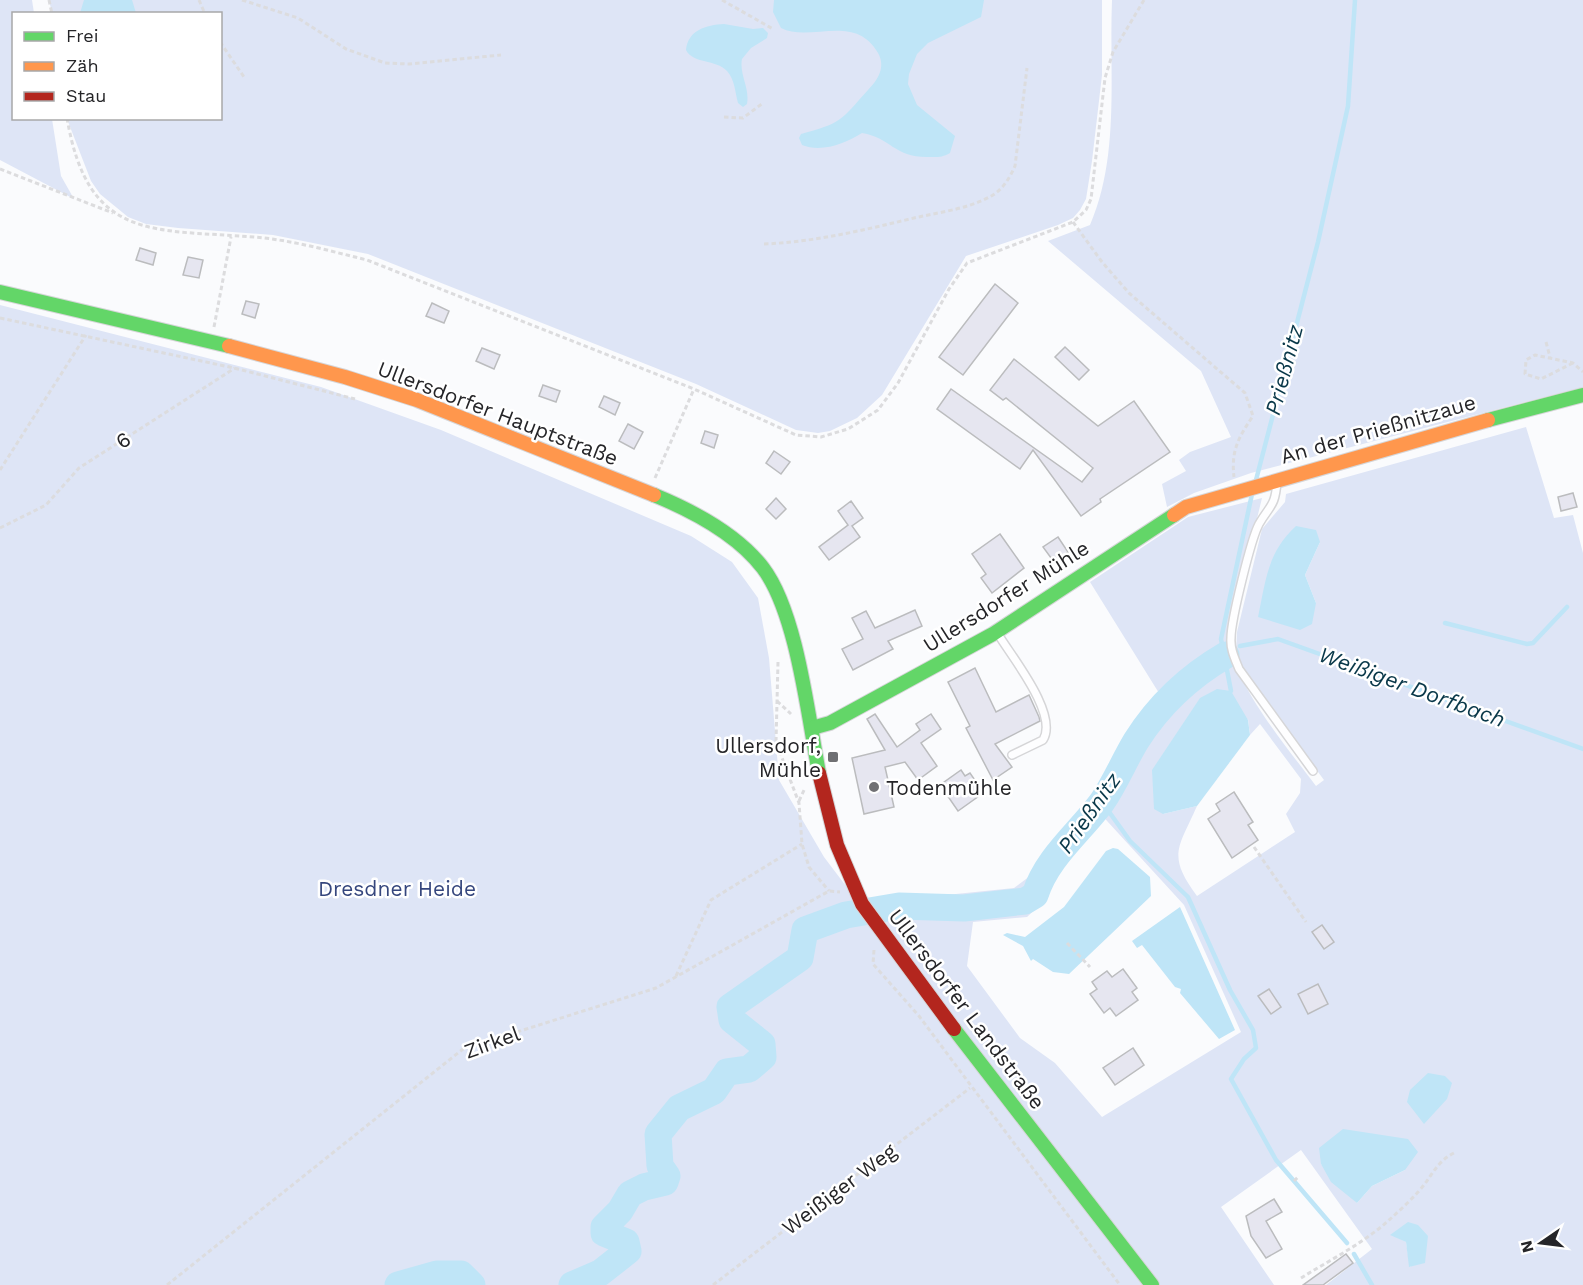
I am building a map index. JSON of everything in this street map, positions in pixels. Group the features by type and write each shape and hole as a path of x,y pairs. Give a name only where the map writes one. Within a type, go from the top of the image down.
{"main road":[{"name":"Ullersdorfer Hauptstraße","path":"0,292 211,342 395,392 649,493 711,524 753,554 779,593 812,728"},
{"name":"An der Prießnitzaue","path":"1186,507 1416,439 1583,395"},
{"name":"Ullersdorfer Mühle","path":"812,728 830,723 996,632 1161,521 1186,507"},
{"name":"Ullersdorfer Landstraße","path":"812,728 835,844 862,904 994,1082 1152,1285"}],"lane":[{"path":"1277,480 1275,500 1259,524 1246,566 1230,637 1232,652 1239,669 1313,771"},
{"path":"996,632 1035,693 1045,724 1046,734 1042,740 1012,755"}],"path":[{"path":"242,0 298,18 346,49 385,63 409,64 501,56"},
{"path":"722,0 773,29"},
{"path":"0,170 115,213 145,228 231,237 254,237 312,246 367,260 694,389 796,435 821,436 848,429 878,410 898,383 949,289 967,263 1073,222 1086,210 1091,199 1105,78 1110,61 1144,0"},
{"path":"222,45 244,77"},
{"path":"764,244 821,238 883,225 958,208 996,193 1009,179 1015,166 1027,68"},
{"path":"724,117 743,118 763,103"},
{"path":"67,120 78,168 97,196 115,213"},
{"path":"1073,222 1129,293 1245,393 1252,416 1235,443 1232,457 1237,491"},
{"path":"211,342 231,237"},
{"path":"0,318 234,368 356,399"},
{"path":"0,470 86,335"},
{"path":"1546,342 1550,357"},
{"name":"6","path":"0,528 46,505 79,468 234,368 245,352"},
{"path":"1573,363 1541,379 1525,374 1526,360 1535,355 1573,363 1583,372"},
{"path":"649,493 694,389"},
{"path":"676,976 711,900 802,843 799,803 776,742 776,653"},
{"name":"Zirkel","path":"167,1285 463,1049 656,988 829,891 809,867 802,843"},
{"path":"1254,847 1306,922"},
{"path":"879,925 874,942 873,964 919,1016 1120,1285"},
{"path":"1067,943 1090,967"},
{"name":"Weißiger Weg","path":"713,1285 964,1094"},
{"path":"1301,1278 1348,1251 1387,1222 1419,1191 1444,1157 1456,1152"},
{"path":"1294,1180 1298,1177"}],"green space":[{"path":"0,0 32,0 34,12 12,12 12,120 52,120 61,176 74,199 0,160"},
{"path":"49,0 1102,0 1102,75 1086,199 1080,210 1073,218 1058,225 966,256 882,395 857,418 830,431 818,433 796,430 696,384 368,254 273,235 178,228 146,224 128,217 100,194 91,181 67,120 222,120 222,12 52,12"},
{"path":"1112,0 1583,0 1583,387 1251,473 1194,493 1167,507 1162,484 1186,471 1179,460 1190,452 1231,437 1201,371 1048,241 1090,225 1099,199 1106,171 1111,114"},
{"name":"Dresdner Heide","path":"0,305 321,387 441,430 691,536 732,562 758,598 769,658 779,780 824,857 952,1026 879,912 878,902 1014,888 1034,873 1049,896 1027,917 973,922 967,966 1020,1038 1055,1063 1102,1117 1241,1032 1184,905 1097,810 1167,706 1090,582 1188,517 1262,498 1228,638 1240,676 1251,695 1263,715 1316,786 1324,780 1241,668 1236,652 1237,632 1262,529 1285,502 1286,494 1526,427 1554,518 1573,515 1583,553 1583,1285 1326,1285 1372,1249 1301,1150 1221,1207 1274,1285 0,1285","holes":["1320,542 1305,575 1316,603 1258,617","1248,719 1250,735 1260,724 1301,779 1300,793 1286,814 1295,832 1197,896 1182,871 1179,861 1181,843 1197,806 1163,814","1322,1155 1405,1170 1372,1186 1357,1203 1321,1164","1391,1234 1428,1236 1410,1267 1406,1242"]}],"water":[{"path":"84,0 132,0 136,12 80,12"},
{"path":"774,0 984,0 981,17 928,43 917,54 909,74 908,84 917,105 955,136 950,153 939,157 907,154 872,135 862,133 849,140 826,147 802,145 799,138 801,134 833,123 851,108 878,78 881,63 878,53 868,41 857,34 845,31 793,32 781,28 773,12"},
{"path":"724,24 753,29 763,28 768,33 767,38 751,48 742,59 741,65 748,98 747,104 743,107 738,103 733,82 727,71 717,65 694,58 686,50 687,43 694,33 705,27"},
{"path":"1296,526 1316,530 1320,542 1305,575 1316,603 1312,624 1300,630 1258,617 1273,557 1286,536"},
{"path":"1217,689 1231,691 1248,720 1250,735 1197,806 1163,814 1154,809 1152,770 1200,698"},
{"path":"1113,848 1118,849 1150,877 1151,896 1069,974 1053,972 1033,959 1031,961 1023,946 1003,935 1007,933 1025,937 1064,907 1106,851"},
{"path":"1180,907 1235,1030 1219,1039 1180,993 1181,989 1175,987 1142,945 1137,948 1132,941"},
{"path":"1428,1073 1445,1076 1452,1083 1447,1099 1424,1124 1407,1102 1410,1090"},
{"path":"1343,1129 1408,1139 1418,1152 1405,1170 1372,1186 1357,1203 1331,1182 1321,1164 1319,1148"},
{"path":"1408,1222 1418,1225 1428,1236 1425,1263 1409,1267 1406,1242 1390,1235"}],"building":[{"path":"140,248 156,253 153,265 136,260"},
{"path":"188,257 203,260 199,278 183,275"},
{"path":"995,284 1018,303 963,375 939,357"},
{"path":"246,301 259,304 255,318 242,314"},
{"path":"432,303 449,311 444,323 426,316"},
{"path":"1065,347 1089,370 1079,380 1055,357"},
{"path":"482,348 500,355 494,369 476,361"},
{"path":"1014,359 1098,426 1134,401 1170,452 1100,499 1101,502 1081,516 1033,450 1020,469 937,409 951,389 1082,482 1093,468 1006,398 1003,400 990,390"},
{"path":"543,385 560,391 556,402 539,396"},
{"path":"604,396 620,403 615,415 599,407"},
{"path":"628,424 643,432 634,449 619,441"},
{"path":"705,431 718,435 714,448 701,443"},
{"path":"774,451 790,462 781,474 766,463"},
{"path":"1573,493 1577,507 1561,511 1558,497"},
{"path":"776,498 786,509 776,519 766,509"},
{"path":"851,501 863,518 852,526 860,537 829,560 819,547 848,525 838,511"},
{"path":"1000,534 1024,568 992,593 981,578 986,574 972,554"},
{"path":"1058,537 1068,552 1054,562 1043,547"},
{"path":"915,610 922,626 888,641 893,649 853,670 842,649 863,639 852,618 866,611 875,628"},
{"path":"975,668 996,712 1029,695 1040,721 995,744 1012,767 993,780 966,728 970,726 948,682"},
{"path":"875,714 897,747 920,730 916,724 931,714 941,729 921,743 937,766 918,780 905,762 885,767 894,807 864,814 852,758 885,750 867,719"},
{"path":"961,770 965,776 970,773 981,789 977,792 979,796 958,811 940,785"},
{"path":"1234,792 1253,822 1248,825 1258,840 1232,858 1208,819 1220,811 1216,804"},
{"path":"1322,925 1334,942 1324,949 1312,932"},
{"path":"1123,969 1137,988 1132,992 1138,1000 1116,1016 1110,1008 1104,1013 1090,994 1097,989 1092,982 1107,971 1112,977"},
{"path":"1318,984 1328,1004 1308,1014 1298,994"},
{"path":"1269,989 1281,1007 1271,1014 1258,996"},
{"path":"1133,1048 1144,1065 1115,1085 1103,1068"},
{"path":"1274,1199 1282,1212 1266,1221 1282,1249 1266,1258 1251,1236 1246,1216"},
{"path":"1346,1254 1353,1263 1323,1285 1303,1285"}],"waterway":[{"name":"Prießnitz","path":"1256,480 1318,242 1348,106 1355,0"},
{"name":"Prießnitz","path":"1231,691 1221,639 1252,494"},
{"path":"1445,623 1527,644 1533,643 1567,607"},
{"name":"Weißiger Dorfbach","path":"1240,646 1278,639 1583,749"},
{"name":"Prießnitz","path":"572,1285 600,1273 628,1251 626,1242 604,1233 604,1227 620,1211 630,1194 644,1187 665,1182 667,1176 660,1166 658,1134 679,1108 714,1091 727,1072 749,1069 763,1057 762,1044 732,1020 730,1007 800,958 805,930 846,915 899,906 964,908 1025,901 1035,895 1047,869 1102,802 1136,741 1154,716 1188,682 1226,655"},
{"path":"1102,802 1130,841 1188,897 1230,990 1253,1030 1256,1048 1244,1059 1231,1079 1276,1160 1347,1243"},
{"path":"1354,1254 1372,1285"},
{"name":"Prießnitz","path":"398,1285 437,1274 461,1274 472,1285"}],"traffic: fast":[{"path":"0,292 229,346"},
{"path":"1488,420 1583,395"},
{"path":"654,495 699,516 727,534 763,568 775,587 785,611 800,666 819,773"},
{"path":"812,728 830,723 993,634 1174,515"},
{"path":"954,1029 1152,1285"}],"traffic: slow":[{"path":"229,346 345,377 417,400 654,495"},
{"path":"1174,515 1186,507 1488,420"}],"traffic: jam":[{"path":"819,773 837,845 862,904 954,1029"}],"place":[{"name":"Ullersdorf, Mühle","path":"833,757"},
{"name":"Todenmühle","path":"874,787"}]}
